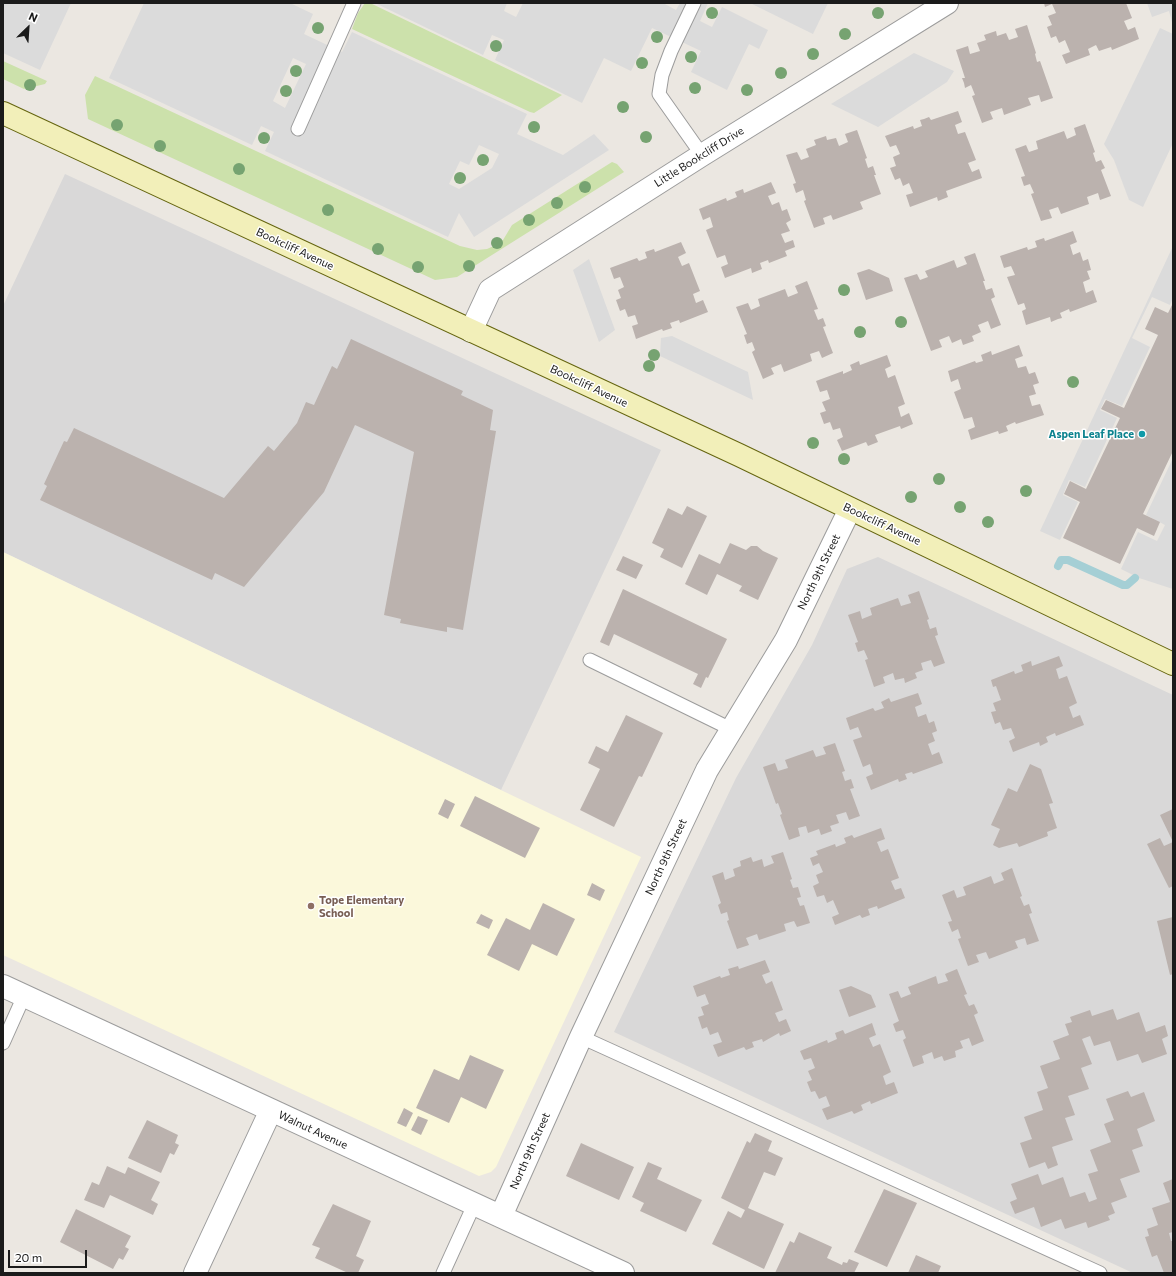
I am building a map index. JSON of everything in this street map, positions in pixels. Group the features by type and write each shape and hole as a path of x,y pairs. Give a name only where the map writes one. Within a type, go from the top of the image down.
{"street":[{"name":"Little Bookcliff Drive","path":"471,331 490,290 702,155 948,3"},
{"name":"Bookcliff Avenue","path":"3,113 850,509 1173,664"},
{"name":"North 9th Street","path":"501,1216 581,1037 707,770 733,730 786,640 850,509"},
{"name":"Walnut Avenue","path":"3,986 623,1273"},
{"path":"195,1273 271,1110"}],"lane":[{"path":"298,129 354,3"},
{"path":"694,3 671,51 662,75 660,94 702,155"},
{"path":"590,660 733,730"},
{"path":"3,1043 24,996"},
{"path":"581,1037 1100,1273"},
{"path":"443,1273 474,1205"}],"shaded area":[{"path":"3,3 71,3 40,70 3,53"},
{"path":"144,3 290,3 313,14 304,34 342,52 352,32 527,114 517,134 563,155 594,134 609,150 474,237 459,213 448,237 265,151 274,132 261,126 252,145 109,78","holes":["293,58 306,64 285,108 273,101","479,145 499,154 492,168 459,189 449,184 460,161 469,165"]},
{"path":"375,3 507,3 504,11 516,17 523,3 663,3 676,10 680,3 708,3 700,21 712,27 722,7 768,30 759,49 749,44 727,90 691,72 701,51 652,28 631,71 604,58 582,103 495,60 504,40 492,35 483,55"},
{"path":"750,3 828,3 813,34"},
{"path":"1147,3 1173,3 1173,26 1169,11 1152,17"},
{"path":"1160,28 1173,34 1173,143 1143,207 1129,200 1114,160 1104,144"},
{"path":"914,53 954,71 947,82 878,127 831,104"},
{"path":"65,174 661,450 501,790 3,552 3,306"},
{"path":"1173,246 1173,298 1170,305 1152,297 1132,338 1150,347 1122,406 1105,399 1100,410 1117,418 1085,487 1069,480 1063,495 1078,502 1060,540 1040,531"},
{"path":"589,259 615,330 599,342 573,270"},
{"path":"672,336 748,372 753,400 660,356 661,338"},
{"path":"1173,458 1173,589 1139,578 1121,569 1138,532 1157,541 1165,525 1146,515"},
{"name":"Tope Elementary School","path":"3,552 641,857 496,1167 491,1172 479,1176 3,955"},
{"path":"878,557 1173,695 1173,1273 1133,1273 614,1032 736,778 812,645 847,569"}],"green space":[{"path":"365,3 370,3 562,95 534,113 530,112 352,29 358,13"},
{"path":"3,61 47,81 45,84 24,89 3,79"},
{"path":"95,76 460,246 477,250 487,249 496,245 503,240 512,225 612,162 617,164 624,172 457,277 435,280 88,119 85,95"}],"building":[{"path":"1044,3 1126,3 1132,18 1124,21 1128,30 1135,27 1139,39 1112,50 1111,47 1099,51 1096,45 1088,49 1090,55 1066,64 1062,55 1070,52 1065,40 1059,43 1056,36 1051,38 1047,27 1052,25 1048,16 1056,13 1052,4 1045,7"},
{"path":"1027,25 1036,53 1037,62 1040,61 1053,98 1041,102 1039,95 1028,98 1031,105 1004,115 1002,108 990,112 993,119 982,123 972,96 975,95 971,85 965,88 962,78 965,78 956,50 968,46 970,54 980,51 977,43 986,40 984,35 996,31 997,36 1006,33 1009,40 1018,37 1015,29"},
{"path":"958,111 962,122 955,125 958,134 965,132 976,160 968,163 972,172 979,169 982,178 946,191 948,197 938,201 937,197 910,207 906,195 913,193 909,183 903,186 900,178 895,180 890,168 896,166 893,157 900,154 896,145 890,147 885,136 913,126 914,129 922,126 920,120 929,117 931,120"},
{"path":"1085,124 1095,152 1093,153 1096,162 1101,160 1105,168 1101,170 1111,196 1100,200 1098,193 1087,197 1089,204 1061,214 1058,207 1049,210 1052,218 1041,221 1031,194 1034,193 1030,184 1024,186 1021,177 1025,176 1015,149 1026,145 1029,152 1038,149 1036,141 1064,131 1067,139 1076,135 1074,128"},
{"path":"857,130 867,158 865,159 868,168 873,166 876,175 874,175 881,194 860,202 863,209 833,220 831,215 823,218 825,224 814,228 804,201 806,200 803,190 796,193 793,184 796,183 786,155 797,152 801,160 809,157 806,149 816,145 814,140 826,136 827,140 836,138 839,146 848,142 845,134"},
{"path":"771,182 776,193 768,196 772,205 779,202 782,211 787,209 791,220 786,223 790,231 781,234 785,243 793,240 795,247 785,251 787,256 769,263 768,260 760,263 762,269 752,273 751,268 725,278 721,267 728,264 725,255 717,258 706,230 713,227 710,217 703,220 699,209 726,198 727,201 737,197 735,192 743,189 744,193"},
{"path":"1073,231 1077,242 1070,245 1073,255 1080,252 1083,261 1088,259 1091,270 1087,271 1090,279 1083,282 1086,293 1093,290 1097,302 1070,312 1069,309 1060,313 1062,318 1051,322 1050,317 1026,325 1022,311 1026,309 1024,303 1018,305 1007,277 1015,275 1011,266 1004,268 1000,256 1027,247 1028,250 1037,247 1035,241 1044,238 1045,241"},
{"path":"681,242 686,253 678,257 682,266 689,263 700,291 693,294 696,303 703,300 708,312 680,323 679,320 670,323 672,328 663,331 662,329 636,339 632,326 638,324 635,315 628,317 625,309 620,311 616,300 621,298 618,290 624,287 620,277 614,279 610,268 637,258 639,261 647,258 645,252 654,249 655,252"},
{"path":"975,253 985,281 983,281 986,290 992,288 995,297 991,299 1001,325 991,329 988,321 978,325 981,332 972,336 974,341 963,345 961,339 952,343 949,336 939,340 942,347 931,351 904,278 917,274 920,280 928,277 925,271 954,260 957,268 967,264 964,257"},
{"path":"869,269 889,278 893,291 866,300 857,273"},
{"path":"807,281 818,309 814,310 818,320 823,318 826,326 823,327 833,353 822,358 819,351 810,354 812,361 784,372 781,364 771,368 774,374 763,379 752,352 755,350 752,342 747,344 744,335 747,334 736,307 748,303 751,310 760,306 758,299 785,289 788,297 798,293 795,286"},
{"name":"Aspen Leaf Place","path":"1173,303 1173,451 1143,514 1160,522 1154,536 1137,528 1120,564 1063,538 1080,502 1064,494 1070,481 1086,489 1120,418 1101,409 1106,400 1124,408 1158,335 1145,329 1155,307 1168,313"},
{"path":"351,339 463,391 461,395 493,410 490,430 496,431 463,630 447,627 447,632 400,623 401,619 384,615 414,452 355,425 324,492 244,587 215,573 212,580 40,500 47,486 44,484 64,441 67,442 74,428 224,498 268,446 274,451 297,423 306,402 314,405 332,366 337,369"},
{"path":"1019,345 1023,356 1015,359 1018,368 1026,366 1029,374 1035,372 1039,383 1033,385 1036,394 1029,396 1032,406 1040,404 1044,415 1016,424 1015,422 1006,426 1008,431 999,434 998,431 971,440 968,430 975,427 972,417 964,419 954,392 961,389 958,379 951,382 948,371 975,361 976,363 983,361 981,355 991,351 992,355"},
{"path":"887,355 891,366 885,369 888,378 895,375 905,404 898,407 901,417 909,413 913,424 901,429 900,426 875,435 878,442 868,446 866,442 842,451 837,440 843,437 840,428 833,430 830,422 824,424 820,413 826,411 822,402 830,399 827,390 820,392 816,381 843,371 843,374 852,370 850,365 859,361 860,365"},
{"path":"687,506 707,516 682,568 660,557 664,549 652,543 668,508 682,515"},
{"path":"730,543 746,550 751,546 757,546 763,551 778,558 758,600 739,591 742,586 717,574 707,595 685,584 699,554 720,564"},
{"path":"623,556 643,565 636,579 616,570"},
{"path":"623,589 727,639 708,678 706,677 701,688 693,684 698,674 614,634 609,646 600,642"},
{"path":"919,591 929,619 927,620 930,629 936,627 938,635 935,636 945,663 934,667 931,660 921,663 923,670 915,673 917,678 905,683 904,678 895,680 893,673 883,677 885,683 874,687 865,660 868,659 864,650 858,652 855,643 858,642 848,615 860,611 862,619 872,615 870,608 898,598 901,606 911,603 908,595"},
{"path":"1059,656 1063,666 1056,669 1059,679 1067,676 1077,703 1069,707 1073,718 1080,715 1084,725 1056,736 1055,733 1046,737 1048,742 1040,746 1039,742 1013,752 1009,741 1015,738 1011,728 1003,730 1000,722 995,724 991,712 996,711 993,703 1001,700 996,686 993,687 991,680 1014,671 1015,674 1023,671 1021,665 1031,661 1032,666"},
{"path":"918,693 922,704 915,707 918,717 926,714 929,723 934,721 937,731 932,733 935,741 928,744 932,755 939,752 943,763 913,774 912,772 905,774 907,779 899,782 898,779 871,790 866,777 873,774 870,764 863,767 853,740 862,737 858,727 850,730 846,718 873,708 875,711 884,708 881,702 889,698 891,702"},
{"path":"626,715 663,733 642,777 639,776 614,827 580,810 600,769 588,763 596,746 608,752"},
{"path":"835,743 845,771 842,772 845,781 851,779 854,788 850,789 860,816 849,820 846,812 836,815 839,823 830,826 832,831 821,835 819,829 808,833 806,826 798,828 800,836 789,840 780,815 782,814 778,803 776,804 763,767 775,763 778,771 788,768 785,760 813,750 816,757 826,754 823,747"},
{"path":"1030,764 1041,769 1053,803 1049,804 1057,828 1047,832 1048,836 1019,847 1017,843 999,848 993,845 1000,829 991,825 1008,788 1017,792"},
{"path":"475,796 540,828 525,858 460,826"},
{"path":"445,799 455,804 448,819 438,814"},
{"path":"1173,809 1173,842 1160,815"},
{"path":"881,828 885,839 877,842 881,852 888,849 899,878 891,881 895,890 901,888 905,898 878,909 877,906 868,909 870,915 862,918 860,915 835,925 832,917 839,914 833,900 827,903 824,895 817,897 813,886 819,883 816,875 823,872 819,863 813,866 810,858 818,855 816,851 835,844 836,847 846,843 844,838 852,835 854,838"},
{"path":"1160,838 1164,846 1173,842 1173,886 1169,888 1147,844"},
{"path":"783,852 792,879 790,880 793,888 798,887 801,897 797,898 800,906 804,905 810,923 797,927 794,921 784,924 786,931 759,940 757,934 746,938 749,945 737,949 727,921 729,920 727,912 721,914 718,905 721,903 712,876 723,872 725,880 735,876 733,869 741,866 740,861 751,857 753,862 762,859 764,867 774,863 771,856"},
{"path":"1012,868 1024,906 1029,904 1032,913 1029,914 1039,941 1027,945 1025,938 1015,941 1018,948 989,959 986,952 976,955 979,962 968,966 958,939 961,938 958,929 952,932 948,922 952,921 942,895 954,890 957,898 966,895 963,887 991,876 994,884 1004,880 1001,873"},
{"path":"592,883 605,890 600,901 587,895"},
{"path":"543,903 575,919 557,956 532,944 519,971 487,955 506,918 530,930"},
{"path":"481,914 493,920 489,929 476,923"},
{"path":"1173,917 1173,974 1170,975 1157,921"},
{"path":"765,960 770,972 762,975 766,984 772,981 783,1010 775,1013 779,1022 786,1019 791,1031 780,1036 779,1033 763,1042 762,1039 752,1042 754,1047 746,1050 744,1047 718,1057 713,1045 722,1042 718,1032 710,1035 707,1027 702,1029 698,1017 704,1015 701,1007 709,1004 705,994 697,997 693,986 720,976 721,978 730,975 728,969 738,966 739,969"},
{"path":"957,969 967,994 964,995 969,1006 974,1004 978,1013 974,1015 984,1041 972,1046 969,1038 960,1041 963,1048 955,1051 956,1057 944,1061 942,1056 934,1059 932,1052 922,1056 924,1063 913,1067 903,1040 906,1038 903,1030 896,1032 893,1024 899,1021 889,994 898,991 901,998 911,994 908,987 936,976 938,984 948,981 945,974"},
{"path":"851,986 871,995 876,1007 849,1017 839,990"},
{"path":"1113,1009 1117,1020 1139,1012 1146,1032 1165,1025 1168,1036 1162,1039 1167,1054 1142,1063 1138,1054 1117,1061 1110,1041 1094,1046 1090,1036 1082,1039 1092,1064 1081,1068 1089,1089 1068,1096 1075,1115 1065,1118 1073,1140 1052,1147 1058,1165 1048,1169 1045,1162 1029,1168 1020,1143 1032,1139 1024,1117 1043,1110 1037,1092 1048,1088 1040,1066 1060,1059 1053,1041 1069,1035 1065,1024 1072,1022 1070,1017 1090,1010 1092,1016"},
{"path":"872,1023 876,1035 869,1038 873,1047 880,1044 891,1072 883,1076 886,1085 894,1082 898,1093 871,1104 870,1101 861,1105 863,1110 854,1114 852,1111 827,1120 822,1109 830,1106 826,1096 819,1099 815,1091 811,1092 807,1082 812,1080 808,1071 815,1068 811,1058 804,1060 800,1051 827,1040 828,1043 837,1039 835,1033 843,1030 845,1034"},
{"path":"470,1055 504,1070 486,1109 461,1097 449,1123 416,1108 434,1069 459,1080"},
{"path":"1128,1091 1131,1097 1144,1092 1155,1121 1137,1129 1143,1146 1132,1150 1140,1172 1120,1179 1127,1197 1111,1203 1115,1213 1108,1216 1110,1220 1088,1228 1086,1222 1065,1229 1061,1219 1041,1227 1034,1207 1015,1214 1010,1202 1017,1199 1011,1184 1038,1174 1042,1185 1063,1177 1070,1197 1085,1192 1089,1202 1097,1199 1088,1174 1098,1171 1090,1150 1111,1142 1104,1124 1114,1120 1106,1099"},
{"path":"404,1108 413,1113 406,1127 397,1123"},
{"path":"418,1116 428,1120 421,1135 411,1130"},
{"path":"147,1120 178,1135 175,1143 179,1145 174,1155 170,1153 161,1173 128,1158"},
{"path":"755,1133 772,1141 768,1151 783,1158 775,1176 764,1172 748,1208 784,1224 764,1269 712,1244 728,1211 741,1218 745,1210 721,1198 747,1141 750,1143"},
{"path":"581,1143 634,1167 619,1200 566,1176"},
{"path":"648,1162 662,1168 657,1179 702,1200 686,1232 640,1211 644,1203 632,1197"},
{"path":"107,1166 125,1174 128,1167 160,1182 151,1200 158,1204 153,1215 110,1195 104,1208 84,1200 92,1182 99,1185"},
{"path":"1173,1179 1173,1232 1169,1233 1171,1241 1173,1241 1173,1273 1164,1273 1157,1255 1152,1257 1145,1237 1149,1236 1147,1229 1158,1225 1152,1208 1170,1202 1163,1183"},
{"path":"884,1189 917,1203 887,1267 854,1252"},
{"path":"333,1204 371,1221 356,1256 364,1260 358,1273 348,1273 315,1258 320,1248 312,1245"},
{"path":"76,1209 131,1236 125,1247 129,1249 123,1260 119,1258 113,1269 60,1242"},
{"path":"799,1232 832,1247 827,1258 842,1265 843,1262 847,1263 849,1259 859,1263 854,1273 775,1273 790,1241 794,1243"},
{"path":"916,1255 941,1266 938,1273 908,1273"}],"waterway":[{"path":"1058,566 1061,560 1068,560 1123,585 1127,585 1135,578"}],"place":[{"name":"Aspen Leaf Place","path":"1142,434"},
{"name":"Tope Elementary School","path":"311,906"}]}
